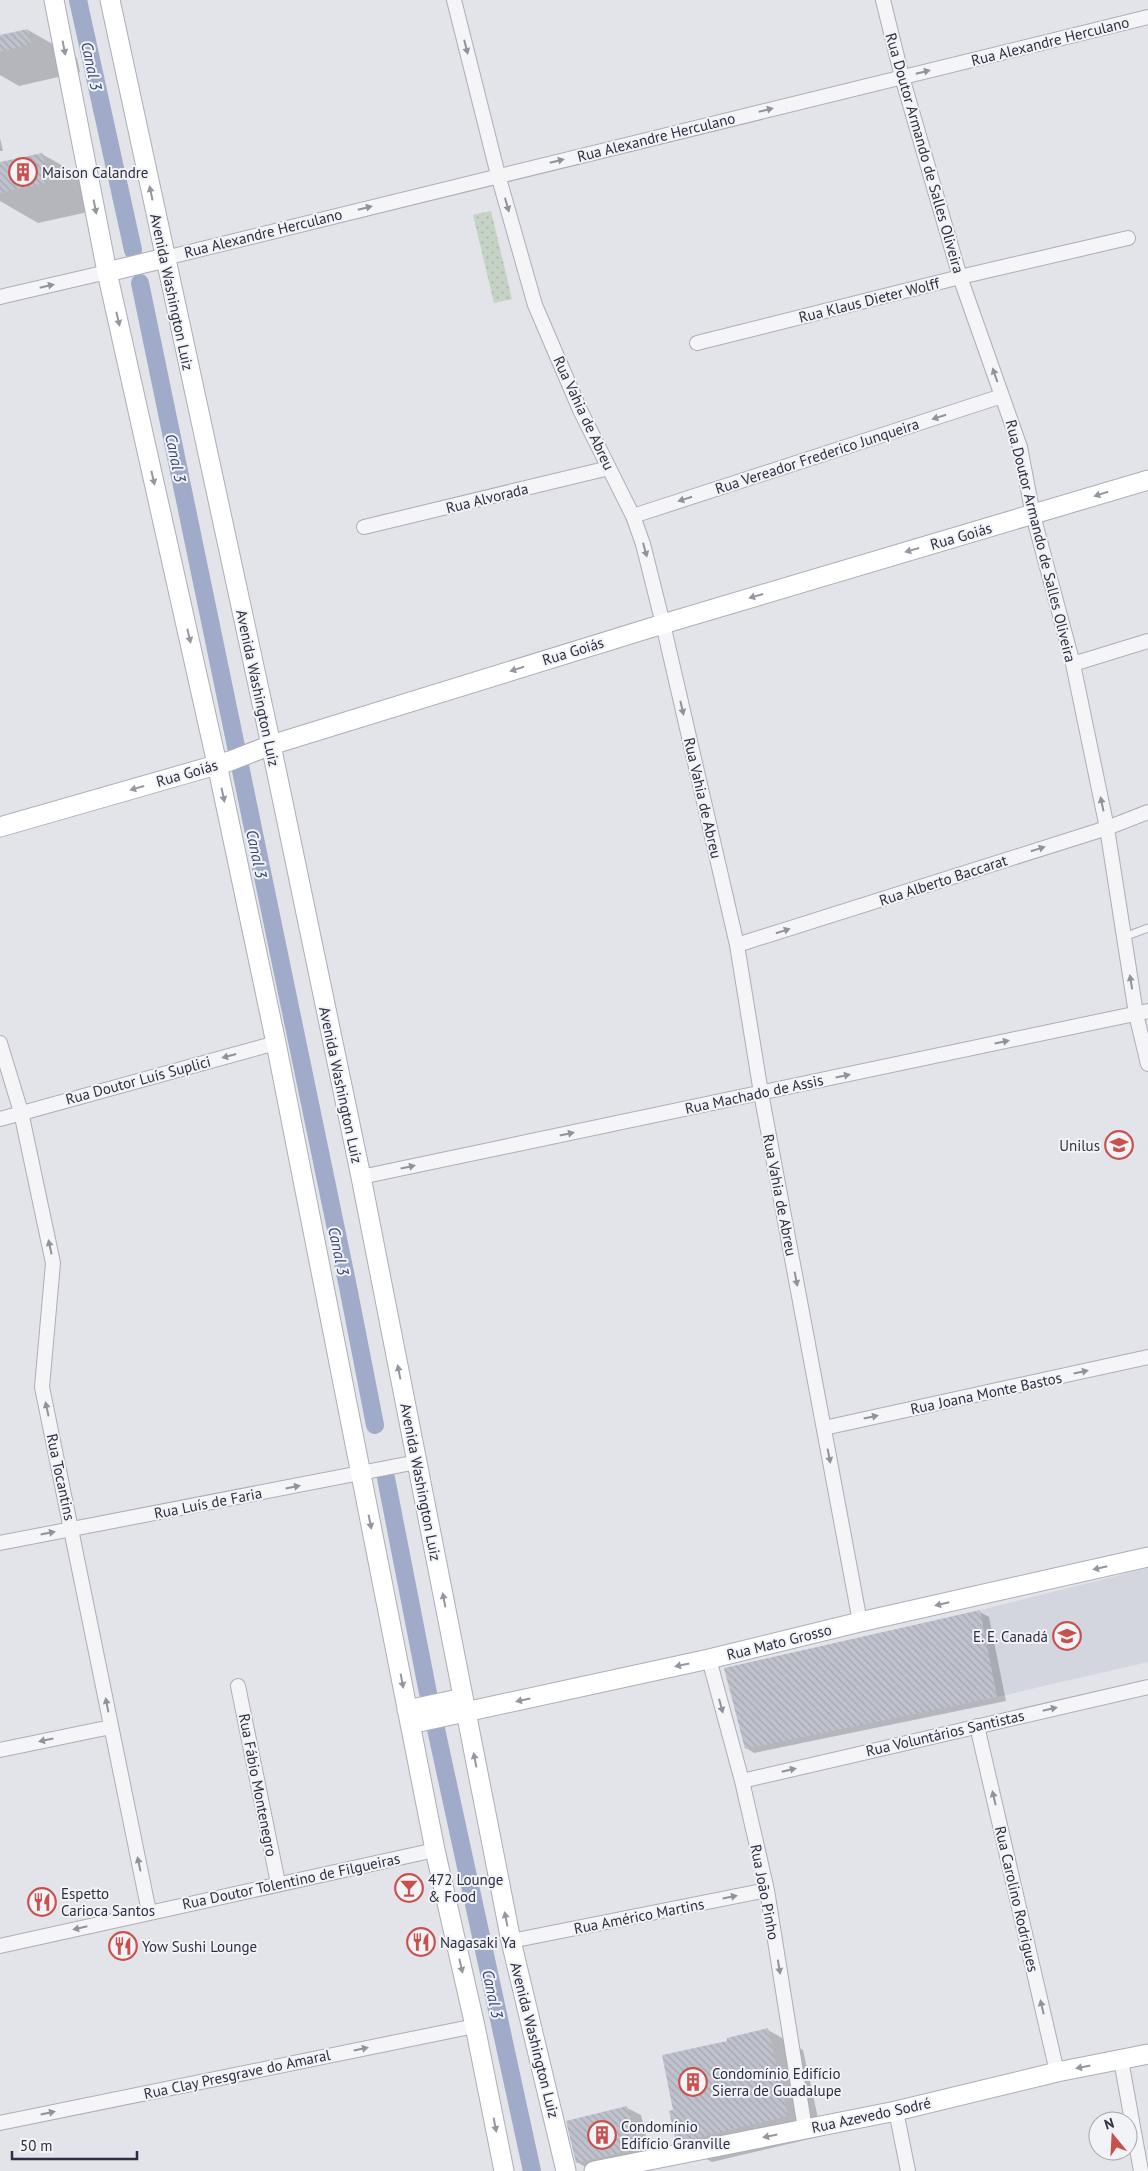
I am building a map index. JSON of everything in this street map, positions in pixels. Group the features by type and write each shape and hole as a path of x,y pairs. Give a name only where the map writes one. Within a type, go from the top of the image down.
{"main road":[{"path":"54,0 223,763 360,1474 435,1850 475,2026 504,2171"},
{"name":"Avenida Washington Luiz","path":"111,1 156,260 263,749 360,1178 511,1941 566,2171"},
{"path":"113,270 156,260"},
{"name":"Rua Goiás","path":"0,827 223,763 663,624 1148,480"},
{"name":"Rua Mato Grosso","path":"409,1717 708,1659 860,1622 1148,1557"},
{"name":"Rua Azevedo Sodré","path":"594,2171 896,2110 1057,2072 1148,2054"}],"street":[{"name":"Rua Vahia de Abreu","path":"454,0 498,175 535,306 580,410 633,516 644,544 737,946 761,1093 860,1622"},
{"name":"Rua Doutor Armando de Salles Oliveira","path":"883,0 902,77 960,277 1020,447 1033,515 1073,664 1107,828 1124,937 1142,1013 1148,1064"},
{"name":"Rua Alexandre Herculano","path":"156,260 498,175 1148,18"},
{"name":"Rua Klaus Dieter Wolff","path":"697,343 960,277 1128,238"},
{"path":"0,297 113,270"},
{"name":"Rua Vereador Frederico Junqueira","path":"633,516 1002,396"},
{"name":"Rua Alvorada","path":"364,527 609,468"},
{"path":"1073,664 1148,641"},
{"name":"Rua Alberto Baccarat","path":"737,946 1107,828 1148,813"},
{"name":"Rua Machado de Assis","path":"360,1178 1142,1013"},
{"name":"Rua Tocantins","path":"0,1043 21,1112 53,1263 42,1387 149,1912"},
{"name":"Rua Doutor Luís Suplici","path":"0,1119 276,1043"},
{"name":"Rua Joana Monte Bastos","path":"824,1428 1148,1357"},
{"name":"Rua Luís de Faria","path":"0,1543 417,1462"},
{"name":"Rua João Pinho","path":"708,1659 742,1780 767,1890 805,2129"},
{"name":"Rua Fábio Montenegro","path":"238,1686 278,1883"},
{"name":"Rua Voluntários Santistas","path":"742,1780 1148,1686"},
{"name":"Rua Carolino Rodrigues","path":"977,1726 1057,2072"},
{"path":"0,1750 111,1727"},
{"name":"Rua Doutor Tolentino de Filgueiras","path":"0,1946 278,1883 435,1850"},
{"name":"Rua Américo Martins","path":"511,1941 767,1890"},
{"name":"Rua Clay Presgrave do Amaral","path":"0,2123 475,2026"},
{"path":"1121,2060 1141,2171"},
{"path":"896,2110 908,2171"}],"lane":[{"path":"1124,937 1148,928"}],"path":[{"path":"458,1952 511,1941"}],"shaded area":[{"name":"E. E. Canadá","path":"1148,1568 1148,1662 997,1697 980,1610"}],"green space":[{"path":"491,211 512,299 494,303 473,215"}],"building":[{"path":"28,29 31,44 0,52 0,35"},
{"name":"Maison Calandre","path":"42,153 49,182 0,193 0,162"},
{"path":"980,1610 997,1697 745,1749 724,1668"},
{"path":"768,2028 788,2116 676,2143 669,2111 673,2110 662,2055 727,2041 727,2038"},
{"name":"Condomínio Edifício Granville","path":"627,2106 638,2149 576,2163 566,2121"}],"waterway":[{"name":"Canal 3","path":"78,0 133,250"},
{"name":"Canal 3","path":"140,283 375,1425"},
{"name":"Canal 3","path":"386,1478 428,1693"},
{"name":"Canal 3","path":"436,1729 532,2171"}],"place":[{"name":"Maison Calandre","path":"23,172"},
{"name":"Unilus","path":"1119,1145"},
{"name":"E. E. Canadá","path":"1067,1636"},
{"name":"472 Lounge & Food","path":"409,1888"},
{"name":"Espetto Carioca Santos","path":"42,1902"},
{"name":"Nagasaki Ya","path":"421,1942"},
{"name":"Yow Sushi Lounge","path":"123,1946"},
{"name":"Condomínio Edifício Sierra de Guadalupe","path":"693,2082"},
{"name":"Condomínio Edifício Granville","path":"602,2135"}]}
